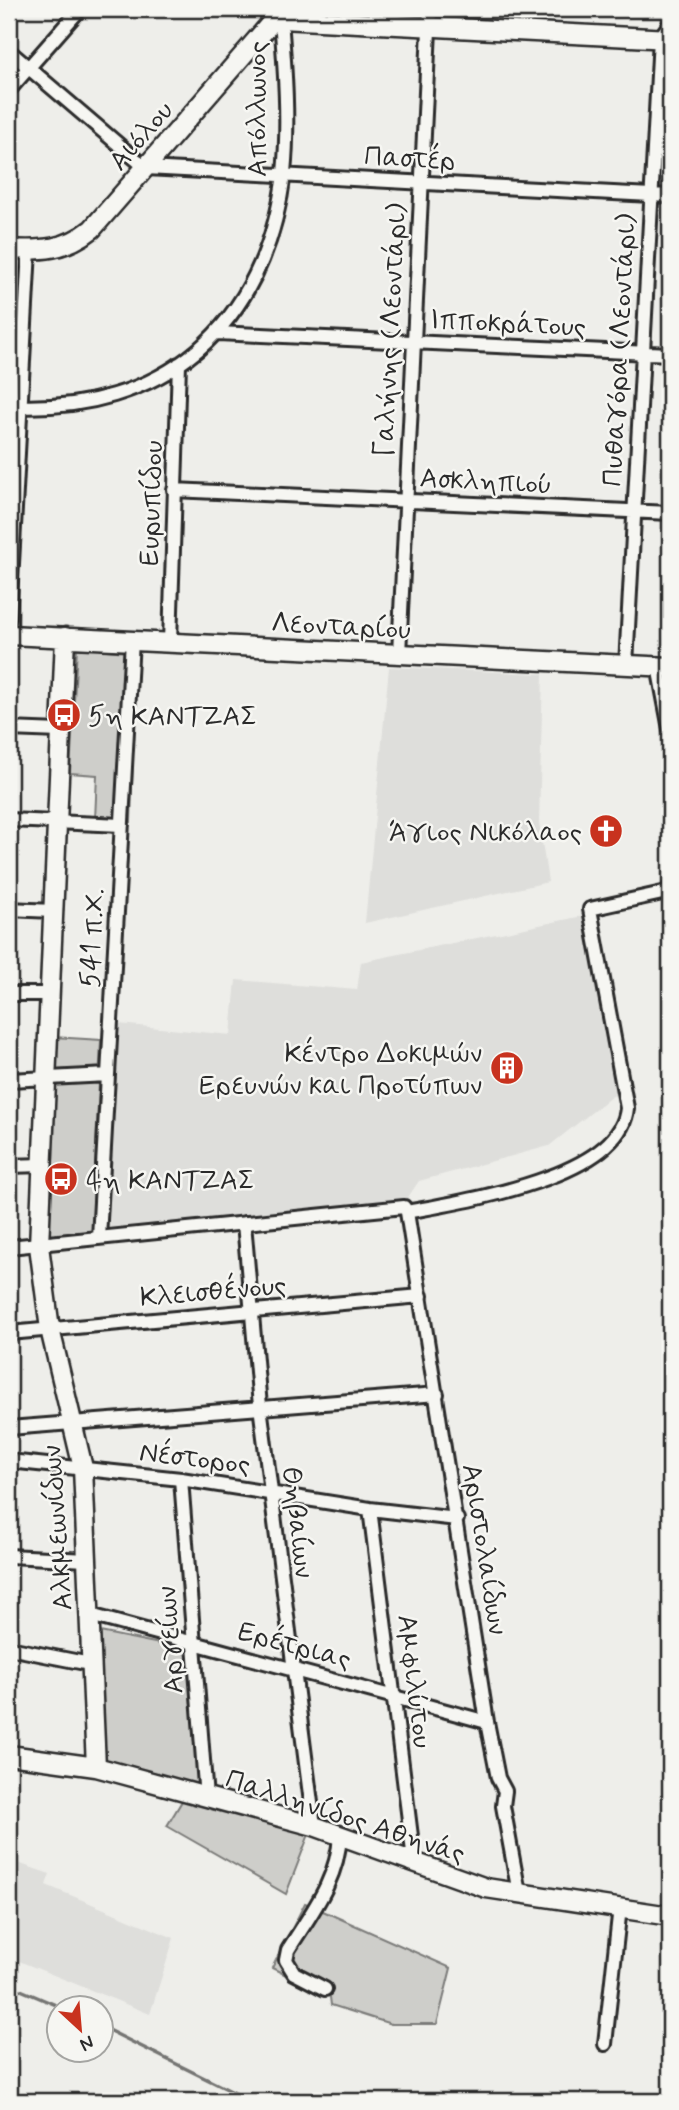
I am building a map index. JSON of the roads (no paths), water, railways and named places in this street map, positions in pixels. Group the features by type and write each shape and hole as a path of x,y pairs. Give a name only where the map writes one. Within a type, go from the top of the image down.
{"street":[{"path":"9,90 80,9"},
{"path":"280,14 430,17 667,34"},
{"name":"Αιόλου","path":"9,249 57,248 85,236 280,14"},
{"name":"Απόλλωνος","path":"15,406 73,404 110,397 151,381 179,364 218,333 242,300 274,225 284,175 286,100 280,14"},
{"name":"Γαλήνης (Λεοντάρι)","path":"399,654 430,17"},
{"name":"Πυθαγόρα (Λεοντάρι)","path":"626,665 652,195 667,34"},
{"path":"9,51 146,168"},
{"name":"Παστέρ","path":"146,168 670,195"},
{"path":"9,619 15,406 29,250"},
{"name":"Ιπποκράτους","path":"218,333 670,354"},
{"name":"Ευρυπίδου","path":"170,642 179,364"},
{"name":"Ασκληπιού","path":"174,490 670,513"},
{"name":"Λεονταρίου","path":"9,635 664,667"},
{"name":"Αλκμεωνίδων","path":"65,637 39,1246 50,1329 83,1468 96,1767"},
{"name":"541 π.Χ.","path":"99,1238 132,640"},
{"path":"664,667 670,729"},
{"path":"9,729 60,731"},
{"path":"9,820 122,825"},
{"path":"9,1247 404,1207 407,1212 489,1196 534,1182 587,1159 617,1138 624,1125 627,1108 590,909 667,892 670,887"},
{"path":"9,909 53,911"},
{"path":"9,994 50,994"},
{"path":"9,1080 108,1075"},
{"path":"9,1166 43,1165"},
{"name":"Αριστολαίδων","path":"407,1212 487,1722 498,1778 505,1791 503,1806 519,1893"},
{"name":"Θηβαίων","path":"244,1223 260,1406 314,1826"},
{"name":"Κλεισθένους","path":"9,1333 421,1296"},
{"name":"Νέστορος","path":"9,1428 437,1394"},
{"name":"Νέστορος","path":"9,1461 181,1479 370,1509 457,1519"},
{"name":"Αργείων","path":"181,1479 206,1798"},
{"name":"Αμφιλύτου","path":"370,1509 414,1860"},
{"path":"9,1556 87,1560"},
{"name":"Ερέτριας","path":"90,1615 487,1722"},
{"path":"9,1648 90,1664"},
{"name":"Παλληνίδος Αθηνάς","path":"9,1755 96,1767 314,1826 486,1888 670,1916"},
{"path":"326,1989 294,1973 286,1960 288,1950 331,1881 339,1854 340,1835"},
{"path":"605,2044 620,1908"}],"waterway":[{"path":"9,1985 46,2001"},
{"path":"116,2034 251,2101"}],"place":[{"name":"5η ΚΑΝΤΖΑΣ","path":"64,715"},
{"name":"Άγιος Νικόλαος","path":"606,831"},
{"name":"Κέντρο Δοκιμών Ερευνών και Προτύπων","path":"507,1068"},
{"name":"4η ΚΑΝΤΖΑΣ","path":"61,1179"}]}
